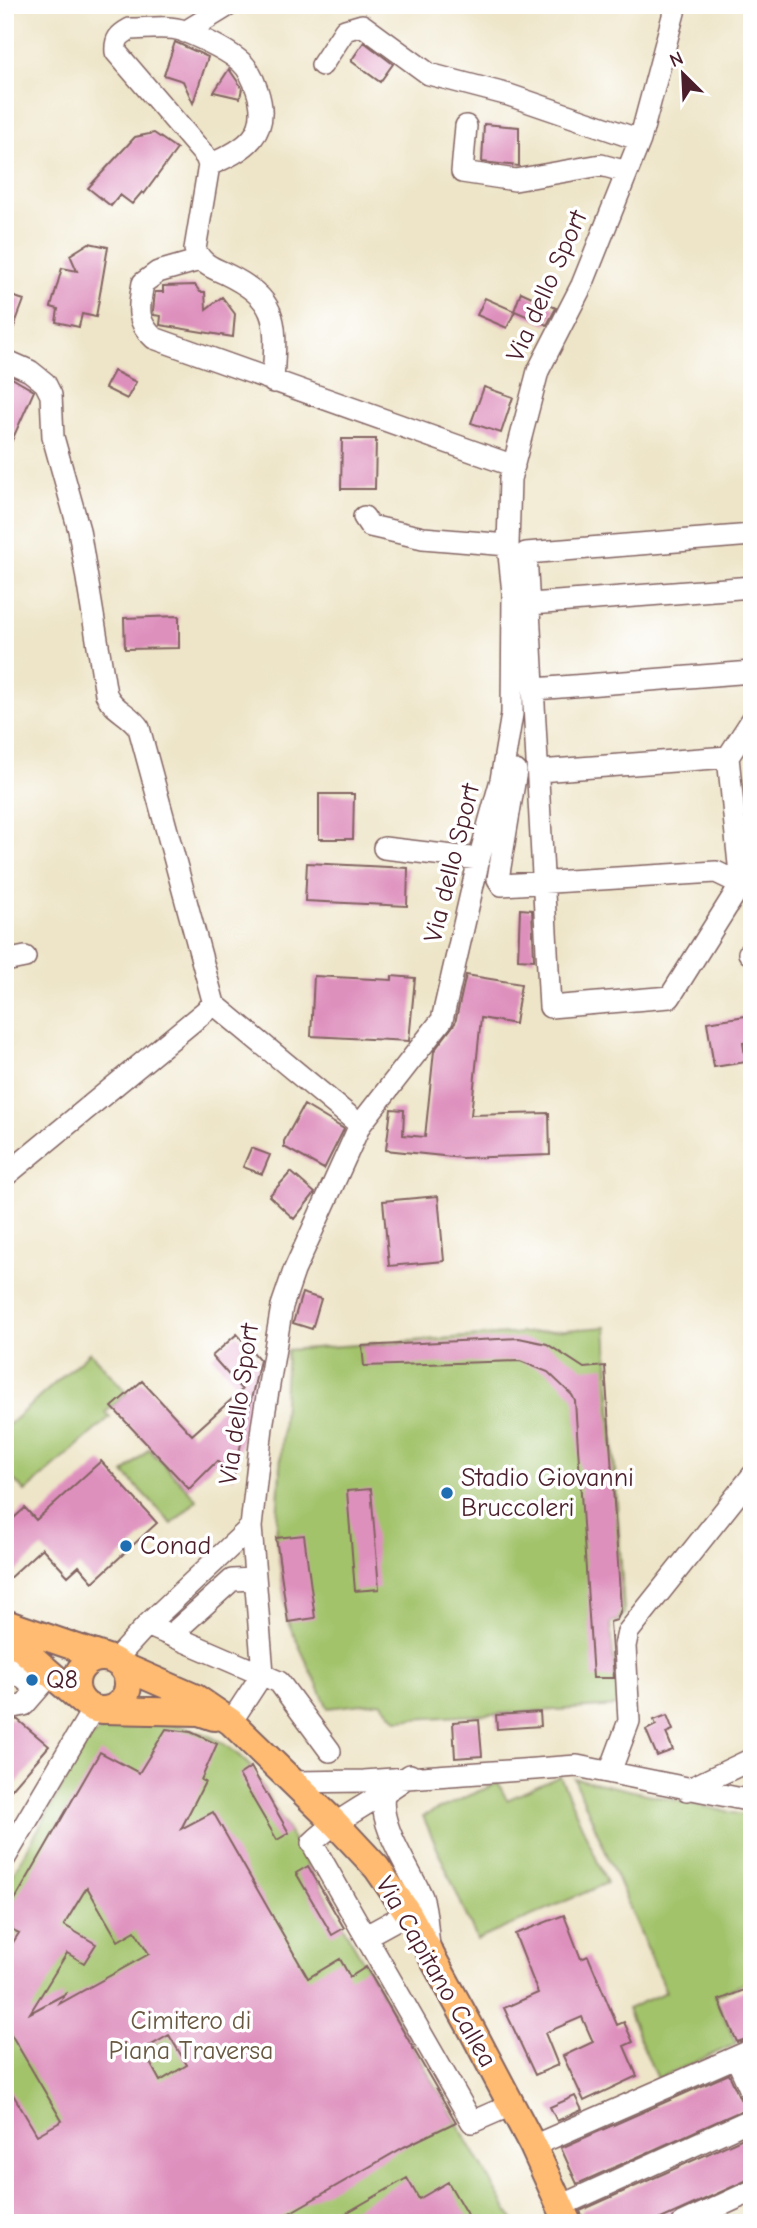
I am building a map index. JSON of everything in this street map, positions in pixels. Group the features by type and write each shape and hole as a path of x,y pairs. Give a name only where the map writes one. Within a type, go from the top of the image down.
{"main road":[{"name":"Via Capitano Callea","path":"7,1643 115,1662 196,1698 231,1722 334,1822 358,1847 408,1913 533,2146 564,2214"},
{"path":"7,1643 39,1688 93,1708 199,1712 231,1722"},
{"path":"95,1658 115,1662 127,1678 126,1694 116,1705 93,1708 80,1699 75,1683 81,1667 95,1658"}],"street":[{"path":"185,32 229,5"},
{"name":"Via dello Sport","path":"263,1673 251,1527 263,1414 282,1306 294,1270 360,1125 442,1020 479,859 501,780 512,714 513,630 508,545 514,466 538,372 582,285 640,140 676,5"},
{"path":"322,65 345,30 362,25 385,45 429,74 509,95 640,140"},
{"path":"209,165 236,154 254,137 263,119 261,100 255,83 241,62 185,32 130,29 117,38 116,52 206,157 209,165 195,249 200,260 263,297 272,317 275,349 273,382"},
{"path":"466,126 462,172 515,180 601,165 627,172"},
{"path":"200,260 158,272 143,283 138,314 144,329 154,338 514,466"},
{"path":"5,360 30,371 45,383 51,395 53,437 79,530 106,694 112,705 133,719 139,728 214,1004 360,1125"},
{"path":"364,517 370,526 423,538 508,545"},
{"path":"752,535 526,553 531,604 550,1007 670,997 741,884 727,757 752,720"},
{"path":"531,604 752,587"},
{"path":"513,630 527,630 528,690 498,879 502,884 545,884 716,872 741,884"},
{"path":"535,689 752,672"},
{"path":"539,771 727,757"},
{"path":"384,848 479,859"},
{"path":"5,1176 214,1004"},
{"path":"610,1772 629,1721 625,1646 628,1632 752,1476"},
{"path":"115,1662 147,1625 251,1527"},
{"path":"171,1634 232,1580 254,1580"},
{"path":"147,1625 279,1682 330,1751"},
{"path":"231,1722 263,1673"},
{"path":"5,1681 39,1688"},
{"path":"5,1699 14,1707 39,1688"},
{"path":"5,1858 93,1708"},
{"path":"687,1790 752,1759"},
{"path":"294,1782 364,1781 565,1765 752,1801"},
{"path":"410,1776 384,1796 334,1822 312,1843 471,2122 511,2105"},
{"path":"334,1822 340,1806 364,1781"},
{"path":"384,1796 381,1808 423,1900 429,1952"},
{"path":"329,1870 358,1847"},
{"path":"366,1936 408,1913"},
{"path":"533,2146 744,2053 752,2092"},
{"path":"564,2214 752,2119"},
{"path":"683,2223 752,2191"}],"green space":[{"name":"Stadio Giovanni Bruccoleri","path":"606,1327 624,1614 618,1621 610,1622 618,1706 397,1720 381,1702 328,1708 288,1622 276,1538 287,1350"},
{"path":"90,1352 127,1393 106,1412 110,1417 25,1492 5,1470 5,1428"},
{"path":"149,1449 197,1500 172,1524 124,1473"},
{"name":"Cimitero di Piana Traversa","path":"154,1721 183,1727 218,1740 251,1767 515,2223 5,2223 5,1888 90,1738 115,1723"},
{"path":"560,1776 607,1883 477,1940 423,1816 498,1783 507,1800"},
{"path":"574,1778 752,1817 752,1980 715,1996 736,2044 657,2079 627,2009 666,1992"}],"building":[{"path":"175,42 208,57 193,103 183,81 164,75"},
{"path":"364,42 393,64 380,82 351,61"},
{"path":"229,69 242,88 240,98 214,92"},
{"path":"484,124 519,127 519,166 482,162"},
{"path":"154,133 177,149 144,194 142,192 132,204 120,195 111,206 88,188 135,137"},
{"path":"89,243 108,247 96,317 82,314 79,327 56,322 58,309 51,307 62,268 77,271 70,255"},
{"path":"195,285 200,292 205,292 206,309 222,297 235,314 233,337 160,325 161,316 154,315 153,311 155,292 163,292 163,286"},
{"path":"521,292 556,308 547,325 515,311 507,328 477,315 485,298 514,311"},
{"path":"5,294 24,300 7,345 5,345"},
{"path":"114,371 136,382 127,399 105,388"},
{"path":"5,374 34,391 5,456"},
{"path":"484,387 513,397 501,433 471,423"},
{"path":"342,439 376,439 375,489 341,489"},
{"path":"179,616 179,648 125,649 124,618"},
{"path":"319,794 354,794 353,839 319,839"},
{"path":"307,863 408,868 407,906 305,901"},
{"path":"520,909 532,910 534,960 518,959"},
{"path":"466,975 521,984 515,1024 481,1018 471,1115 549,1113 550,1155 462,1158 386,1150 391,1109 404,1110 403,1135 425,1137 434,1051 455,1023"},
{"path":"314,976 392,980 392,976 415,978 409,1041 311,1036"},
{"path":"752,1015 752,1042 743,1043 746,1062 714,1067 707,1022"},
{"path":"304,1105 344,1129 324,1169 284,1147 284,1141"},
{"path":"251,1148 270,1155 262,1174 243,1167"},
{"path":"291,1172 315,1193 294,1219 269,1196"},
{"path":"438,1196 444,1261 389,1266 383,1201"},
{"path":"302,1293 321,1299 312,1329 293,1323"},
{"path":"237,1334 260,1360 233,1479 217,1461 189,1489 112,1407 142,1381 192,1435 242,1390 212,1356"},
{"path":"519,1338 547,1344 584,1368 605,1366 621,1609 617,1620 610,1622 614,1678 593,1678 575,1401 572,1395 548,1372 520,1361 364,1366 362,1346"},
{"path":"101,1461 157,1523 93,1582 79,1566 68,1576 42,1548 5,1582 5,1526 25,1508 36,1520"},
{"path":"371,1489 379,1589 355,1591 347,1491"},
{"path":"304,1535 315,1618 288,1622 276,1538"},
{"path":"540,1712 541,1726 497,1729 496,1715"},
{"path":"667,1715 673,1730 666,1733 673,1750 657,1756 646,1730 656,1725 654,1720"},
{"path":"5,1717 18,1720 49,1746 5,1797"},
{"path":"479,1720 482,1756 455,1758 453,1722"},
{"name":"Cimitero di Piana Traversa","path":"166,1729 191,1732 217,1744 201,1780 205,1782 181,1829 213,1812 308,1978 340,1959 350,1977 366,1967 456,2122 404,2147 272,2223 5,2223 5,2081 37,2135 62,2121 5,2024 5,1955 19,1933 5,1926 5,1917 100,1752 139,1773","holes":["87,1887 118,1941 135,1931 149,1954 59,2004 65,1994 30,2013 67,1953 84,1963 96,1944 64,1925","169,2035 187,2065 160,2081 143,2050"]},
{"path":"251,1767 289,1833 277,1840 239,1775"},
{"path":"308,1866 344,1928 332,1935 296,1873"},
{"path":"564,1915 581,1959 588,1956 617,2025 624,2022 633,2042 624,2046 637,2076 584,2101 563,2056 593,2042 582,2017 545,2033 558,2065 535,2075 504,2008 538,1993 515,1934"},
{"path":"744,1990 752,2008 752,2037 737,2042 719,2000"},
{"path":"729,2074 740,2099 752,2106 577,2184 561,2148"},
{"path":"575,2096 582,2110 557,2121 550,2107"},
{"path":"752,2134 752,2178 652,2223 585,2223 580,2211"},
{"path":"407,2178 419,2199 448,2182 472,2223 329,2223"}],"place":[{"name":"Stadio Giovanni Bruccoleri","path":"447,1493"},
{"name":"Conad","path":"126,1546"},
{"name":"Q8","path":"32,1680"}]}
